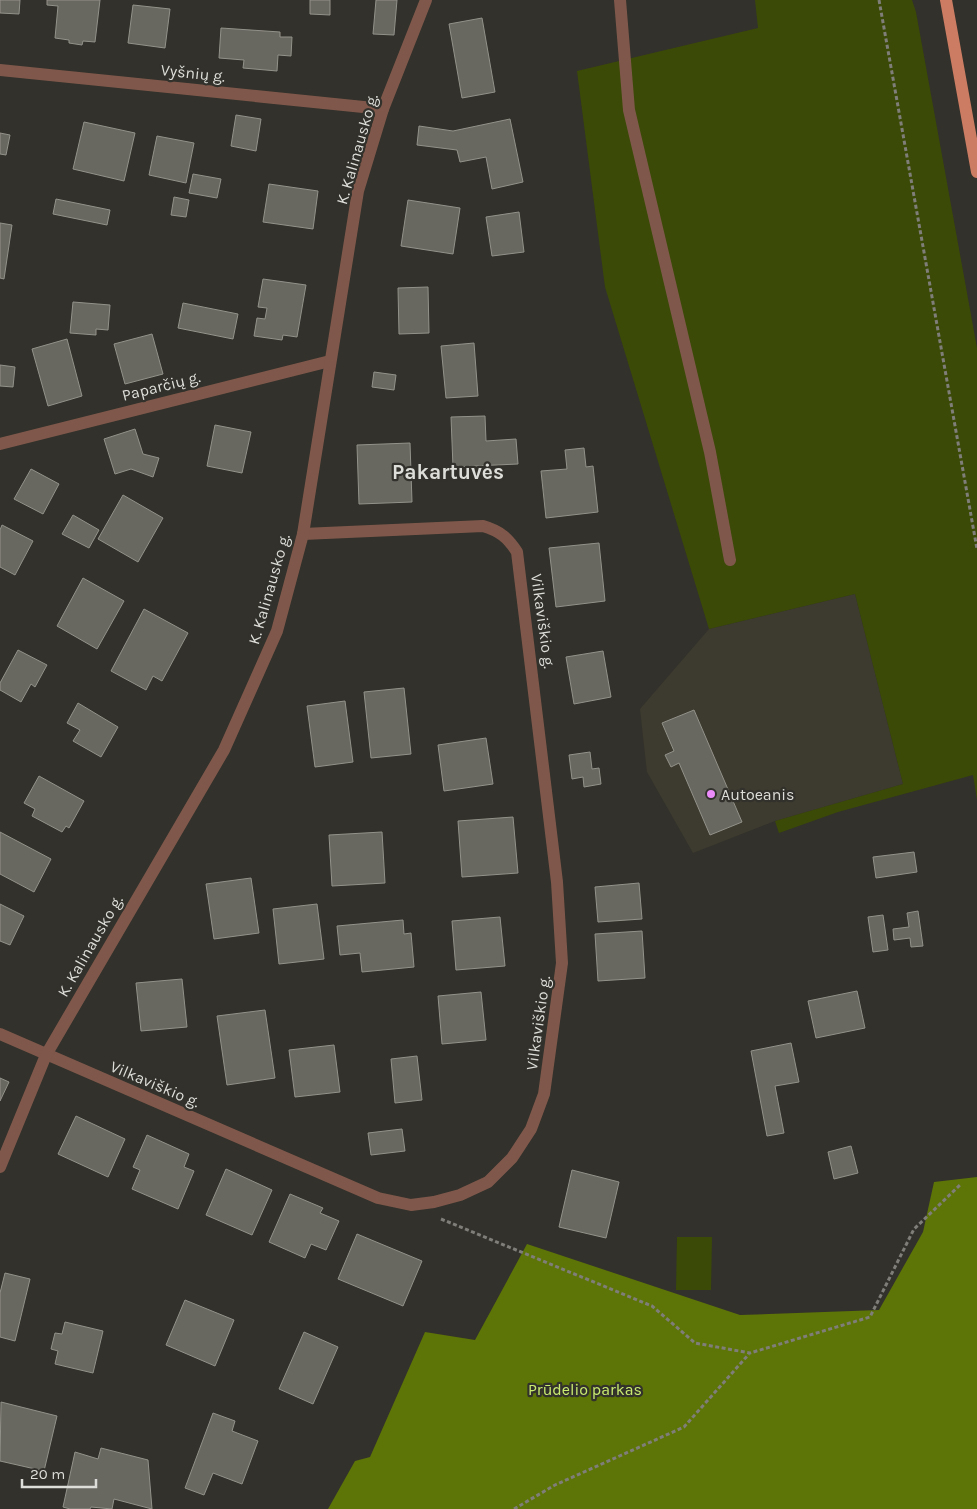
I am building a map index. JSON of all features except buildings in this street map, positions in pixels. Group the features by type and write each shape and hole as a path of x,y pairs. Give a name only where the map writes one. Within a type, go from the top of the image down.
{"main road":[{"path":"946,0 977,172"}],"street":[{"name":"K. Kalinausko g.","path":"0,1167 46,1054 224,750 277,631 303,534 358,191 383,108 426,0"},
{"path":"620,0 629,110 710,452 730,560"},
{"name":"Vyšnių g.","path":"0,70 383,108"},
{"name":"Paparčių g.","path":"0,444 330,361"},
{"name":"Vilkaviškio g.","path":"0,1034 378,1198 411,1205 434,1202 460,1195 488,1182 512,1158 531,1129 544,1094 562,963 557,882 517,552 509,540 498,530 483,526 303,534"}],"path":[{"path":"880,0 977,549"},
{"path":"411,1205 468,1232 652,1306 695,1342 750,1353 870,1317 914,1229 961,1184"},
{"path":"514,1509 555,1485 684,1427 750,1353"}],"shaded area":[{"path":"855,594 903,784 775,821 693,853 647,772 640,709 709,629"}],"green space":[{"path":"755,0 912,0 916,12 977,348 977,800 973,775 838,812 779,833 775,821 903,784 855,594 709,629 605,287 577,71 758,28"},
{"name":"Prūdelio parkas","path":"977,1177 977,1509 328,1509 355,1461 370,1457 425,1332 475,1340 527,1244 740,1315 879,1310 923,1232 934,1182"},
{"path":"677,1237 712,1237 711,1290 676,1290"}],"place":[{"name":"Autoeanis","path":"711,794"}],"district":[{"name":"Pakartuvės","path":"448,472"}]}
